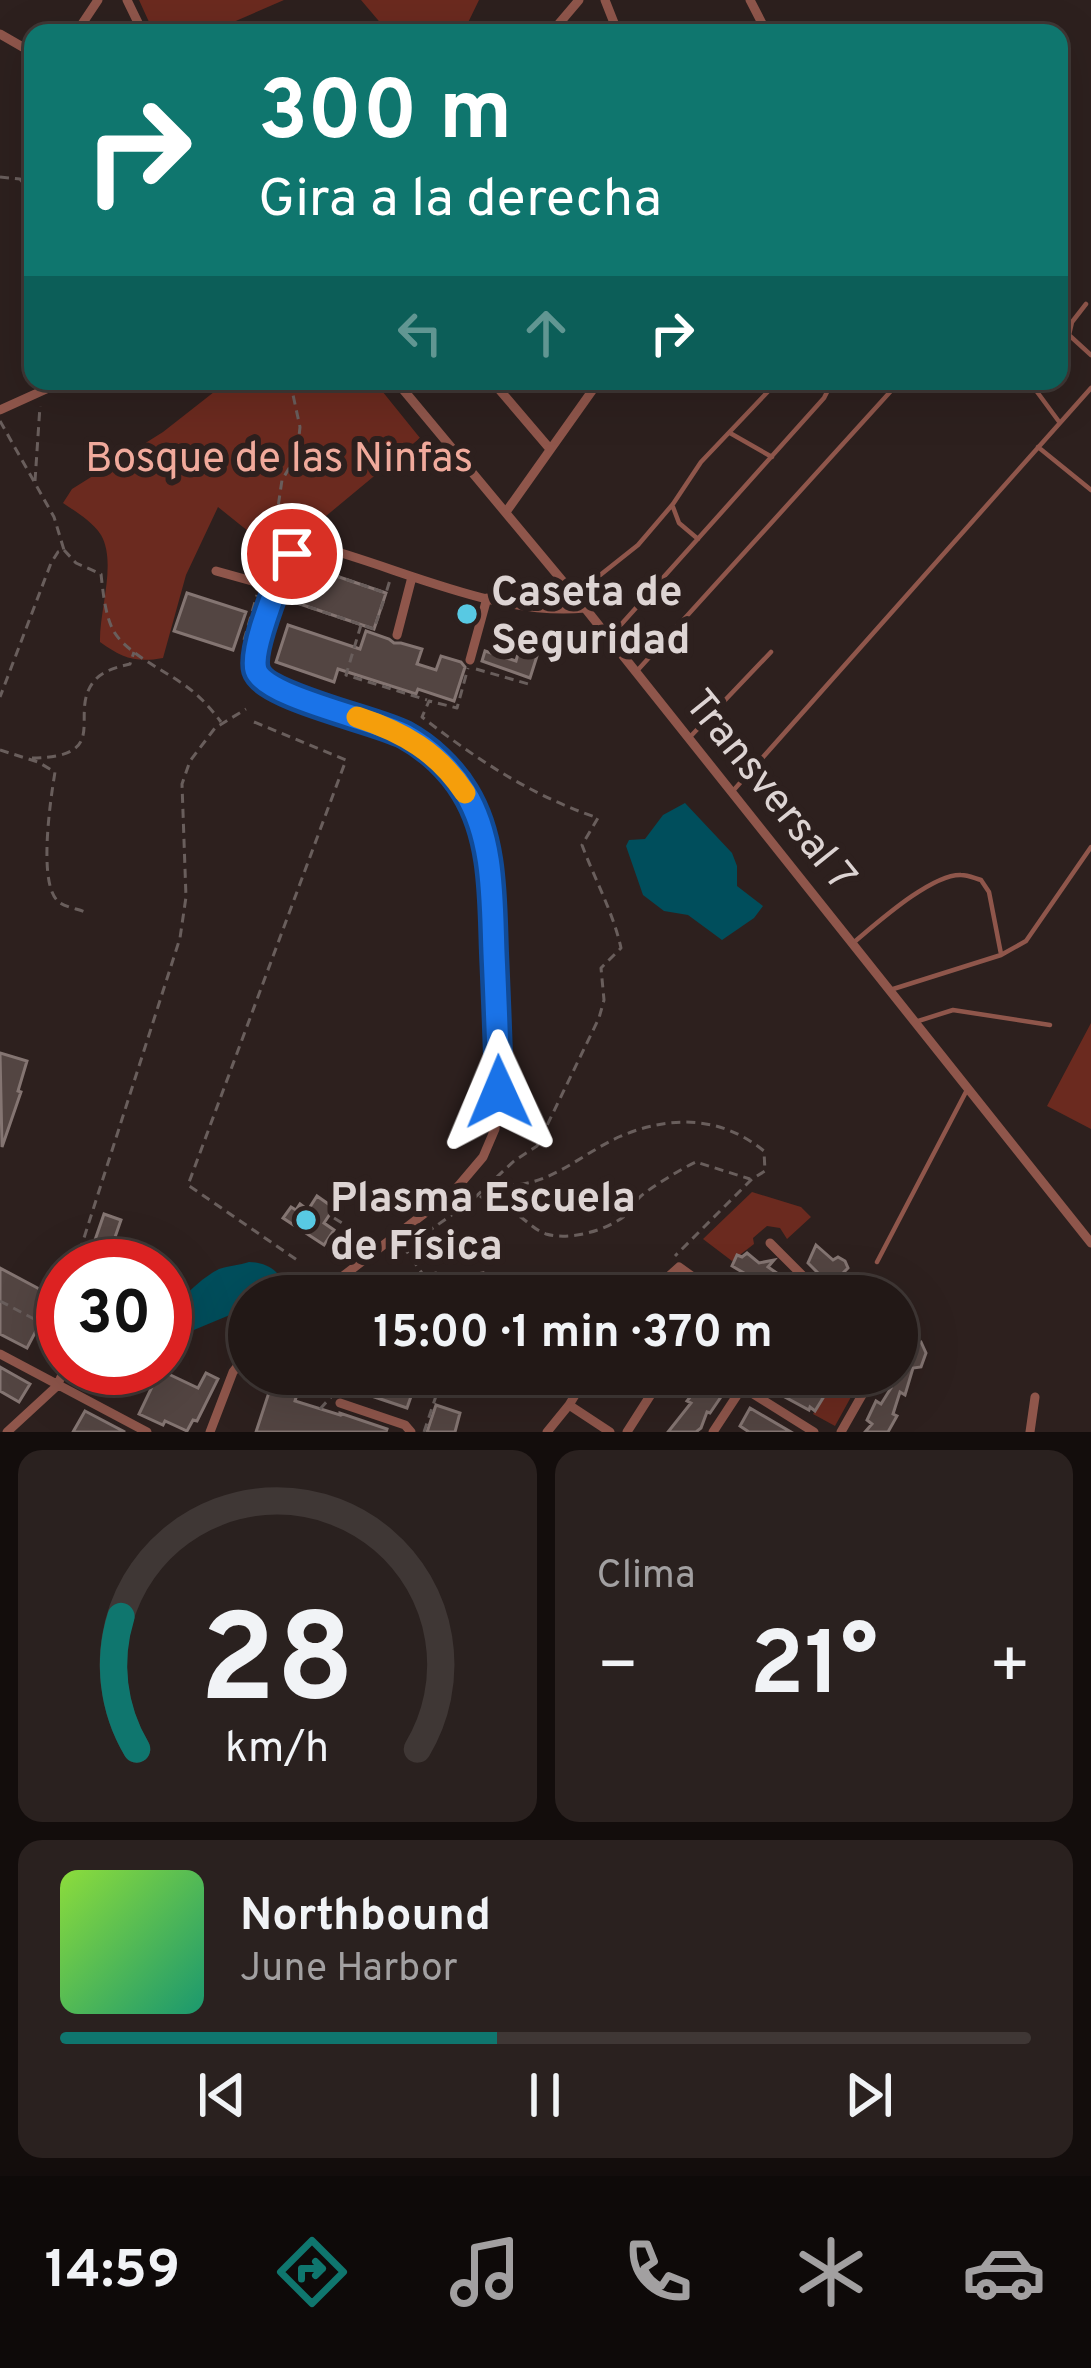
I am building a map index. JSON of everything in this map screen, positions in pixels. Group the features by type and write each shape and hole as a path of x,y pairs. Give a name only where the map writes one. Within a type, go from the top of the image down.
{"street":[{"path":"559,24 579,0"},
{"path":"0,410 45,390"},
{"name":"Transversal 7","path":"404,390 575,595 1091,1243"},
{"path":"503,390 550,449"},
{"path":"506,512 593,390"},
{"path":"344,1275 455,1190 483,1157 495,1130 499,1092 487,849 464,790 427,750 404,735 280,692 260,680 256,650 282,592 285,564 302,546 331,549 488,598 564,610 585,608"},
{"path":"216,571 282,592"},
{"path":"398,635 412,577"},
{"path":"469,664 488,598"},
{"path":"770,1243 803,1275"},
{"path":"665,1275 674,1265 689,1275"},
{"path":"0,1354 36,1374"},
{"path":"210,1432 228,1385"},
{"path":"7,1432 47,1395"},
{"path":"74,1395 146,1432"},
{"path":"547,1432 575,1395"},
{"path":"626,1432 650,1395"},
{"path":"713,1432 737,1395"},
{"path":"753,1395 814,1432"},
{"path":"842,1432 862,1395"},
{"path":"1030,1432 1035,1397"},
{"path":"340,1403 405,1425 411,1432"},
{"path":"569,1405 610,1432"}],"lane":[{"path":"1087,304 1072,322 1069,335 1091,355"},
{"path":"732,792 1091,388"},
{"path":"575,595 638,545 701,462 770,390"},
{"path":"609,638 828,390"},
{"path":"636,672 892,390"},
{"path":"1036,390 1060,423"},
{"path":"730,433 772,457"},
{"path":"1038,447 1091,490"},
{"path":"673,504 679,523 698,539"},
{"path":"689,738 771,652"},
{"path":"890,991 1001,956 1026,940 1091,847"},
{"path":"853,943 895,908 943,879 961,875 981,880 989,892 1001,956"},
{"path":"915,1022 953,1010 1050,1024"},
{"path":"878,1262 968,1088"}],"path":[{"path":"292,390 301,427 297,455 282,480 278,507 302,546"},
{"path":"35,482 41,392"},
{"path":"0,421 54,517 64,550 76,563 100,574 112,628 121,641 206,702 222,724"},
{"path":"0,697 51,563 64,550"},
{"path":"292,569 304,574 307,566 386,593"},
{"path":"282,592 295,602 374,629 391,577"},
{"path":"244,640 260,583"},
{"path":"362,625 346,676 457,708 469,664 532,685"},
{"path":"29,759 67,755 77,746 86,726 88,692 96,679 130,664 135,651"},
{"path":"426,1233 537,1146 599,1018 604,1000 601,968 622,948 582,845 598,818 569,808 481,761 422,717 429,701"},
{"path":"83,1239 180,938 186,897 182,784 190,761 215,728 246,709"},
{"path":"254,722 346,760 188,1185 300,1262"},
{"path":"0,750 55,772 48,827 51,892 57,902 86,912"},
{"path":"488,1184 507,1186 562,1172 622,1136 681,1119 746,1136 764,1151 765,1171 752,1179 674,1265"},
{"path":"477,1194 542,1234 566,1237 625,1217 642,1194 689,1164 752,1179"},
{"path":"334,1218 375,1243"},
{"path":"402,1244 423,1275"},
{"path":"0,1301 36,1319"},
{"path":"424,1432 436,1395"}],"green space":[{"path":"139,0 284,0 229,24 150,24"},
{"path":"361,0 479,0 467,24 381,24"},
{"name":"Bosque de las Ninfas","path":"217,390 381,390 420,438 308,531 285,556 218,507 186,575 163,658 145,660 122,655 100,642 106,546 93,525 63,503 72,489 163,432"},
{"path":"1091,1023 1091,1129 1047,1106"},
{"path":"752,1192 801,1207 811,1217 787,1239 780,1228 767,1226 732,1261 703,1239"},
{"path":"824,1395 852,1395 835,1426 813,1414"}],"water":[{"path":"685,803 732,853 737,886 763,906 722,940 688,915 664,911 643,895 626,846 629,840 645,839 663,815"},
{"path":"249,1262 278,1275 228,1275 228,1316 192,1331 192,1289 219,1269"}],"building":[{"path":"307,566 386,593 374,629 294,602"},
{"path":"187,593 246,612 233,650 174,631"},
{"path":"288,625 360,649 366,631 422,649 417,664 436,670 441,656 461,662 465,667 454,701 338,669 334,682 276,662"},
{"path":"519,650 537,656 530,678 482,661 485,651 516,661"},
{"path":"0,1053 27,1061 2,1147"},
{"name":"Plasma Escuela de Física","path":"317,1196 334,1208 324,1223 334,1230 324,1245 283,1218 300,1204 308,1210"},
{"path":"104,1214 121,1220 114,1239 95,1239"},
{"path":"816,1245 833,1260 845,1261 848,1268 846,1275 820,1275 808,1263"},
{"path":"747,1253 759,1263 774,1260 768,1267 780,1275 747,1275 732,1266 737,1255"},
{"path":"0,1268 36,1287 36,1331 27,1348 0,1334"},
{"path":"921,1342 926,1353 918,1367"},
{"path":"0,1367 30,1384 19,1402 0,1391"},
{"path":"206,1373 218,1379 187,1431 139,1414 148,1395 192,1395 192,1385 198,1388"},
{"path":"268,1395 297,1395 295,1401 387,1429 386,1432 256,1432"},
{"path":"369,1395 412,1395 407,1408"},
{"path":"692,1395 722,1395 696,1432 668,1432 691,1403 687,1401"},
{"path":"781,1395 823,1398 815,1411"},
{"path":"887,1395 899,1395 893,1414 897,1416 888,1432 865,1432 872,1424 867,1420 876,1401 881,1404"},
{"path":"436,1405 460,1413 455,1432 427,1432"},
{"path":"750,1408 791,1432 749,1432 740,1426"},
{"path":"85,1411 125,1432 73,1432"}],"slow traffic":[{"path":"357,717 404,735 427,750 465,793"}],"place":[{"name":"Caseta de Seguridad","path":"467,614"},
{"name":"Plasma Escuela de Física","path":"306,1220"}],"route":[{"path":"292,554 256,650 260,680 280,692 404,735 447,768 476,814 487,849 491,891 499,1092"}]}
